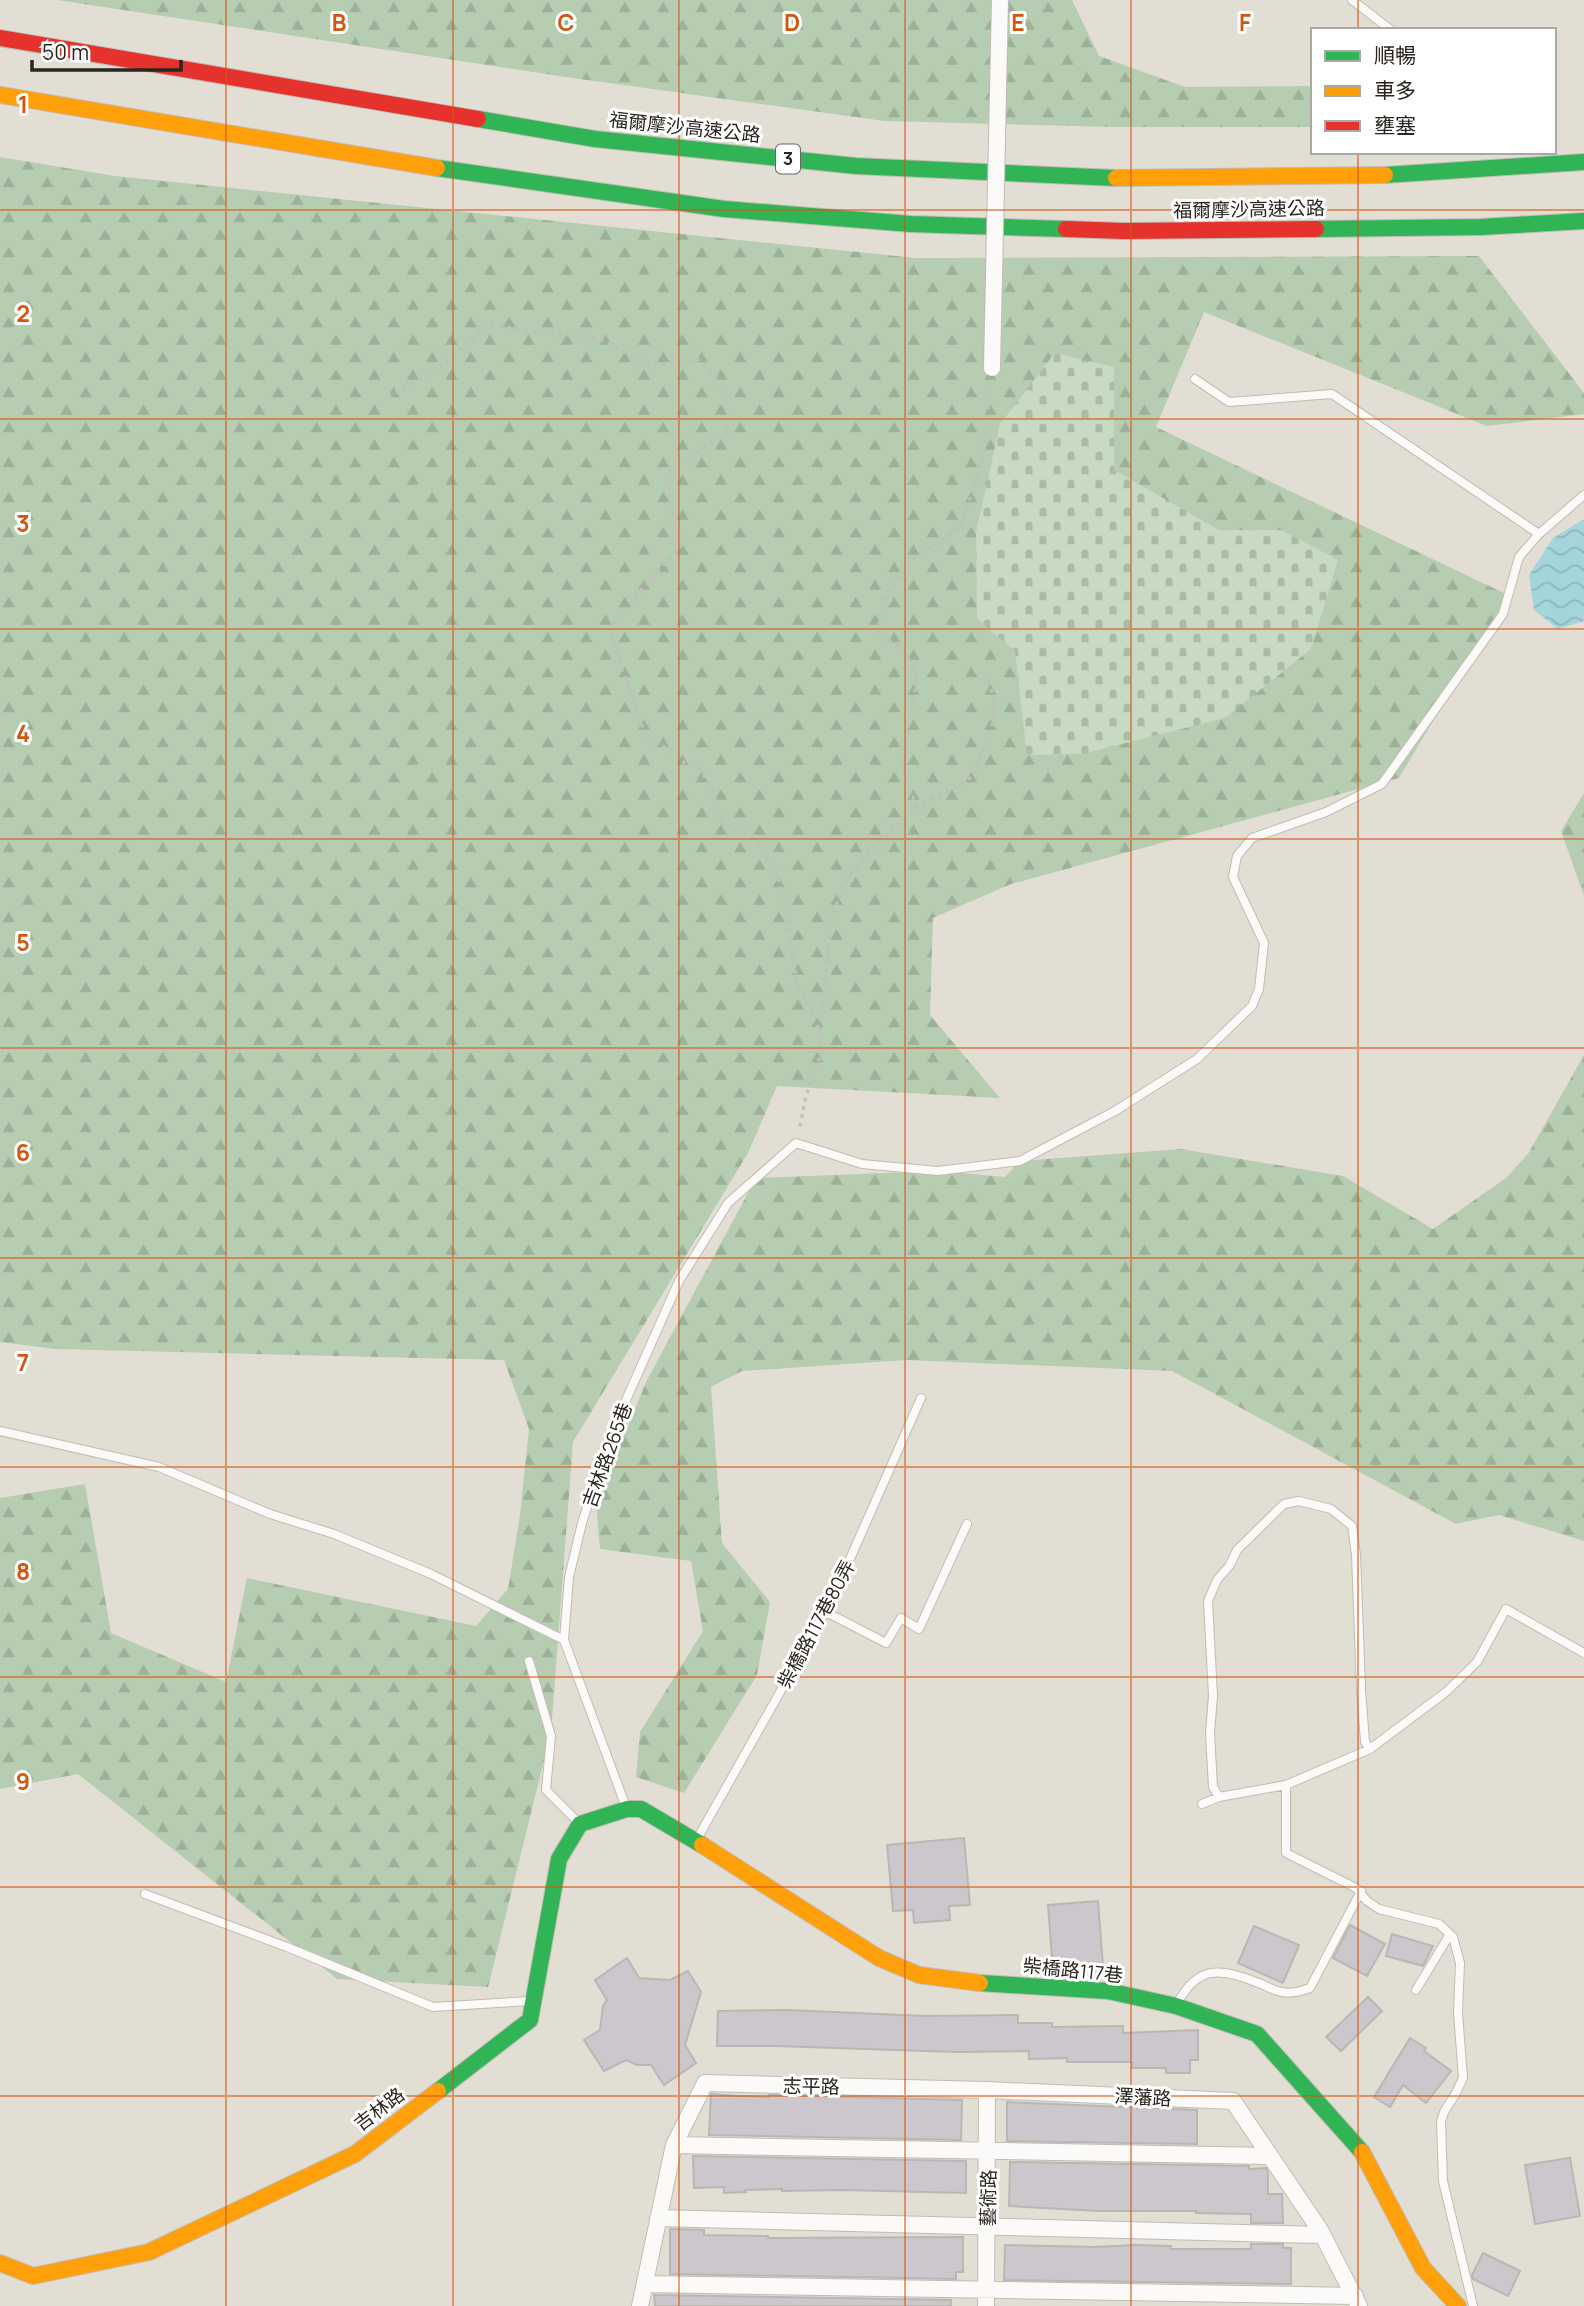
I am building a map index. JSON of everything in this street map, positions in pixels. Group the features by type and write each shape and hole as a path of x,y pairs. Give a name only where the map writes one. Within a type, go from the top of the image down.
{"main road":[{"name":"福爾摩沙高速公路","path":"0,38 595,139 856,166 1129,180 1375,176 1584,162"},
{"name":"福爾摩沙高速公路","path":"0,95 486,176 724,209 911,223 1124,231 1481,227 1584,221"},
{"name":"柴橋路117巷","path":"627,1809 641,1809 879,1958 919,1975 965,1982 1108,1991 1176,2006 1257,2034 1362,2152 1423,2268 1458,2306"},
{"path":"580,1824 627,1809"},
{"name":"吉林路","path":"0,2263 33,2276 149,2252 355,2154 530,2020 559,1859 580,1824"}],"street":[{"path":"992,368 1000,0"},
{"name":"志平路","path":"640,2306 674,2145 705,2083 987,2090"},
{"name":"藝術路","path":"986,2306 987,2090"},
{"name":"澤藩路","path":"986,2289 1357,2301 1322,2235 1233,2101 987,2090"},
{"path":"674,2145 1268,2156"},
{"path":"658,2218 1322,2235"},
{"path":"645,2284 986,2289"}],"lane":[{"path":"1352,0 1388,28"},
{"path":"1195,379 1229,402 1332,394 1539,534"},
{"path":"796,1143 862,1164 938,1171 1020,1160 1115,1111 1197,1059 1252,1006 1259,989 1265,943 1233,877 1237,856 1252,838 1326,813 1382,784 1503,614 1519,558 1539,534 1584,495"},
{"name":"吉林路265巷","path":"627,1809 564,1640 569,1577 582,1524 610,1436 673,1293 728,1203 796,1143"},
{"name":"柴橋路117巷80弄","path":"696,1841 825,1612 921,1398"},
{"path":"0,1431 159,1467 270,1514 334,1534 431,1574 564,1640"},
{"path":"1219,1797 1213,1787 1210,1733 1213,1696 1208,1601 1217,1580 1230,1565 1237,1550 1284,1504 1299,1501 1331,1509 1352,1526 1356,1555 1365,1742 1370,1749"},
{"path":"825,1612 886,1643 901,1618 919,1629 967,1524"},
{"path":"1202,1804 1219,1797 1286,1785 1370,1749 1446,1692 1477,1662 1506,1609 1584,1653"},
{"path":"529,1661 551,1736 546,1790 580,1824"},
{"path":"1286,1785 1286,1853 1360,1891 1367,1901 1379,1909 1439,1924 1453,1937 1460,1963 1458,2013 1462,2077 1441,2122 1443,2181 1473,2306"},
{"path":"1176,2006 1186,1987 1210,1973 1232,1973 1282,1992 1297,1993 1310,1988 1360,1891"},
{"path":"145,1894 288,1947 433,2007 533,2001"},
{"path":"1416,1990 1450,1934"}],"path":[{"path":"388,397 431,373 490,323 519,330 601,339 636,359 663,365 698,360 720,383 728,421 726,435 672,466 667,486 682,545 609,630 648,742 669,749 685,763 700,769 714,794 720,822 755,839 776,870 786,906 797,984 816,1018 822,1051 806,1096 796,1143"},
{"path":"917,807 902,769 916,670 902,649 877,633 886,595 912,559 961,527 984,455 992,368"},
{"path":"819,1037 831,919 845,882 869,851 917,807 972,777 992,728 993,697 986,674"}],"green space":[{"path":"57,0 1072,0 1099,56 1185,87 1311,86 1311,127 1112,127 884,121 566,77"},
{"path":"0,157 115,176 916,258 1479,256 1584,393 1584,414 1487,426 1204,312 1156,427 1508,595 1399,778 1011,884 933,918 930,1015 1000,1098 777,1086 748,1153 573,1442 551,1732 488,1987 337,1979 78,1774 0,1789 0,1498 85,1484 111,1633 226,1682 247,1578 476,1626 508,1589 520,1515 529,1429 504,1360 55,1349 0,1342"},
{"path":"1055,353 1114,367 1114,470 1219,530 1281,530 1338,560 1311,649 1225,718 1082,754 1027,755 1015,651 977,619 976,533 1000,424"},
{"path":"1584,793 1584,896 1561,831"},
{"path":"1584,1055 1584,1541 1499,1515 1456,1524 1172,1371 906,1360 742,1371 711,1387 722,1543 770,1602 757,1675 684,1793 636,1777 640,1732 703,1631 691,1561 600,1549 596,1503 647,1380 756,1178 938,1171 1005,1177 1020,1161 1181,1149 1343,1176 1433,1229 1506,1178 1528,1154"}],"water":[{"path":"1584,519 1584,621 1558,629 1534,610 1529,575 1553,538"}],"building":[{"path":"964,1838 970,1905 949,1906 950,1920 914,1923 913,1910 893,1911 887,1845"},
{"path":"1098,1901 1103,1966 1095,1966 1096,1976 1078,1975 1078,1968 1053,1971 1048,1905"},
{"path":"1350,1925 1385,1944 1367,1976 1333,1958"},
{"path":"1254,1926 1299,1945 1283,1983 1238,1963"},
{"path":"1392,1934 1433,1946 1423,1966 1386,1956"},
{"path":"627,1958 639,1978 670,1980 688,1971 701,1992 685,2045 696,2063 664,2085 651,2065 637,2065 626,2060 604,2071 584,2040 600,2030 603,2006 607,2000 595,1980"},
{"path":"1368,1997 1382,2011 1341,2051 1326,2037"},
{"path":"787,2010 926,2016 1018,2015 1018,2023 1052,2023 1052,2027 1123,2026 1123,2033 1198,2030 1198,2060 1190,2060 1190,2073 1166,2073 1166,2068 1132,2068 1132,2062 1067,2062 1067,2058 1029,2059 1029,2051 957,2052 717,2046 718,2011"},
{"path":"1410,2038 1426,2048 1424,2051 1451,2071 1426,2103 1403,2085 1390,2107 1374,2097"},
{"path":"711,2094 962,2100 961,2140 709,2135"},
{"path":"1007,2102 1197,2110 1197,2144 1007,2141"},
{"path":"693,2156 966,2161 966,2193 782,2189 724,2193 724,2187 694,2188"},
{"path":"1570,2158 1580,2216 1535,2224 1525,2165"},
{"path":"1010,2162 1266,2168 1268,2194 1282,2194 1283,2223 1251,2223 1251,2214 1009,2206"},
{"path":"670,2229 704,2230 704,2235 768,2238 963,2237 963,2272 956,2272 956,2279 670,2274"},
{"path":"1251,2244 1283,2244 1283,2248 1291,2248 1291,2284 1004,2280 1005,2245 1135,2245 1171,2246 1171,2249 1251,2249"},
{"path":"1483,2253 1520,2271 1508,2296 1473,2279 1472,2275"},
{"path":"654,2295 951,2300 951,2306 655,2306"}],"traffic: fast":[{"path":"478,119 595,139 856,166 1116,178"},
{"path":"1385,175 1584,162"},
{"path":"437,168 724,209 911,224 1066,229"},
{"path":"1316,229 1481,227 1584,221"},
{"path":"438,2091 530,2020 559,1859 580,1824 627,1809 641,1809 702,1845"},
{"path":"980,1983 1108,1991 1176,2006 1257,2034 1362,2152"}],"traffic: slow":[{"path":"0,95 437,168"},
{"path":"1116,178 1385,175"},
{"path":"702,1845 879,1958 919,1975 980,1983"},
{"path":"0,2263 33,2276 149,2252 355,2154 438,2091"},
{"path":"1362,2152 1423,2268 1458,2306"}],"traffic: jam":[{"path":"0,38 478,119"},
{"path":"1066,229 1316,229"}]}
